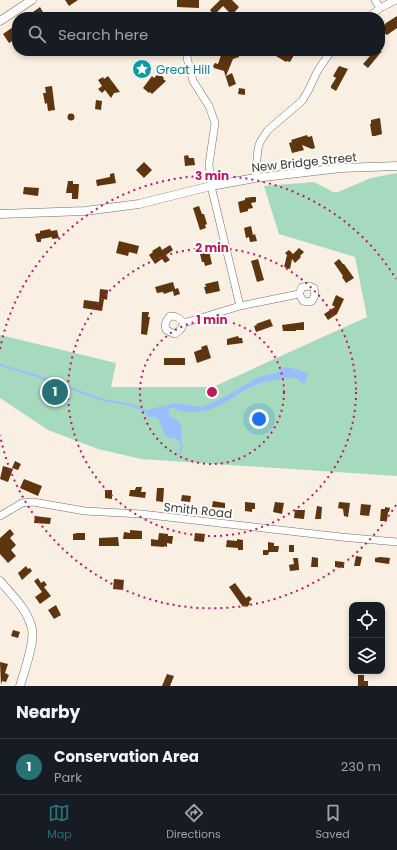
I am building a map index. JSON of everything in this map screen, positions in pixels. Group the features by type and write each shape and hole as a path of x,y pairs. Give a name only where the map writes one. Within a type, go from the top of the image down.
{"street":[{"path":"14,12 32,0"},
{"path":"375,0 380,8"},
{"path":"375,12 396,0"},
{"path":"0,21 12,13"},
{"path":"187,56 193,81 209,106 215,123 209,164 211,186 240,306"},
{"path":"255,178 260,142 268,130 302,101 318,70 328,56"},
{"name":"New Bridge Street","path":"0,214 85,211 132,205 211,186 255,178 341,168 397,166"},
{"path":"184,322 240,306 299,294"},
{"name":"Smith Road","path":"0,516 22,503 33,502 85,511 141,514 397,542"},
{"path":"0,581 20,605 33,630 30,650 20,686"}],"green space":[{"path":"397,173 397,476 141,459 98,449 48,430 0,398 0,335 116,363 111,387 213,387 367,317 355,257 279,234 264,186 314,182 333,192 338,192 371,178"}],"water":[{"path":"285,367 299,370 308,374 306,382 303,384 296,378 268,381 245,390 217,407 204,411 184,412 170,408 168,414 180,424 181,443 176,439 167,437 159,420 155,417 147,417 145,412 150,409 176,403 201,407 217,401 259,377 276,373"}],"building":[{"path":"65,0 78,0 69,6"},
{"path":"177,0 199,0 199,8 177,7"},
{"path":"220,0 232,0 239,7 235,12 229,12 223,6 217,12 212,12 210,10"},
{"path":"40,7 43,12 33,12"},
{"path":"397,16 397,28 387,35 385,34 386,23"},
{"path":"12,28 12,41 9,43 3,34"},
{"path":"221,56 239,56 233,59 226,76 232,73 236,84 229,87 224,71 214,68 213,66 215,63 218,64"},
{"path":"276,56 293,56 290,62 286,62"},
{"path":"370,56 378,56 368,68 363,64"},
{"path":"339,66 348,69 336,91 331,88 331,86 336,78 333,76"},
{"path":"159,73 166,81 152,94 150,92 149,93 143,88 152,76 154,78"},
{"path":"108,76 120,92 114,93 111,98 105,90 102,93 98,89 102,86 98,80 103,77 104,79"},
{"path":"52,86 55,110 48,111 43,93 46,93 45,87"},
{"path":"239,88 245,89 245,95 238,94"},
{"path":"96,100 102,101 101,110 95,109"},
{"path":"71,114 74,117 71,120 68,117"},
{"path":"380,118 382,134 372,136 370,124 371,120"},
{"path":"307,135 308,137 312,136 315,148 312,149 302,145 304,150 292,153 289,143 292,142 291,140"},
{"path":"188,155 189,158 194,158 195,165 185,166 184,156"},
{"path":"144,162 152,170 144,178 136,170"},
{"path":"114,173 116,183 97,186 96,180 110,177 110,174"},
{"path":"68,181 73,181 73,184 79,184 78,199 72,199 72,193 66,193"},
{"path":"24,187 39,188 38,196 23,194"},
{"path":"256,197 256,202 251,203 253,208 240,213 238,202 245,200 245,198"},
{"path":"199,206 202,214 204,214 207,224 205,225 206,228 200,230 193,208"},
{"path":"251,226 253,235 255,234 257,241 250,242 249,237 246,238 244,228"},
{"path":"50,229 51,231 57,230 59,238 52,239 52,237 41,239 41,242 37,242 35,234 40,233 40,231"},
{"path":"119,241 139,246 137,254 129,252 128,256 116,253"},
{"path":"170,245 173,250 166,255 170,260 165,263 162,259 155,264 149,255 153,252 152,251 160,246 162,250"},
{"path":"205,248 206,252 209,251 212,264 205,266 197,250"},
{"path":"299,248 304,252 300,256 301,257 295,263 292,259 290,269 284,267 287,255 285,253 289,250 293,254"},
{"path":"258,259 264,280 257,282 251,261"},
{"path":"339,259 354,278 346,283 334,263"},
{"path":"218,281 220,291 206,294 204,287 206,287 205,284"},
{"path":"173,282 175,289 178,288 180,294 174,296 173,291 164,294 163,292 157,293 155,287"},
{"path":"100,289 108,290 107,300 104,299 102,311 83,308 84,300 99,302"},
{"path":"336,295 344,299 337,314 328,320 324,314 335,307 332,305"},
{"path":"142,312 149,312 148,317 150,317 147,335 141,334"},
{"path":"270,319 273,326 256,332 254,326 257,325 256,324"},
{"path":"304,322 304,330 283,331 282,325"},
{"path":"238,336 239,338 242,338 243,343 227,345 227,339"},
{"path":"207,345 211,358 197,363 194,352"},
{"path":"164,358 185,358 185,365 164,365"},
{"path":"15,461 21,464 18,470 12,468"},
{"path":"3,466 13,469 8,482 0,479"},
{"path":"24,479 42,486 38,496 20,488"},
{"path":"136,487 142,487 141,492 146,492 145,498 129,496 130,490 135,490"},
{"path":"157,488 164,488 163,502 156,501"},
{"path":"105,490 112,490 112,499 105,498"},
{"path":"182,495 191,496 190,502 181,501"},
{"path":"213,501 225,503 225,508 212,507"},
{"path":"245,502 255,503 255,509 252,509 252,512 245,511"},
{"path":"275,502 284,503 282,514 273,512"},
{"path":"339,502 350,503 348,517 344,516 343,509 338,508"},
{"path":"361,504 371,505 369,516 360,515"},
{"path":"317,506 322,507 321,519 315,519"},
{"path":"385,507 390,508 387,521 380,521 381,509 385,509"},
{"path":"295,510 305,510 304,519 294,518"},
{"path":"35,516 51,518 50,524 34,523"},
{"path":"10,529 14,534 10,538 16,545 11,550 16,556 8,563 0,554 0,538"},
{"path":"130,530 142,531 142,539 123,539 124,532 130,533"},
{"path":"85,533 85,540 73,540 73,534"},
{"path":"159,533 173,536 172,544 167,543 167,547 151,546 151,539 158,540"},
{"path":"195,533 205,534 204,542 194,541"},
{"path":"118,537 119,546 99,546 99,538"},
{"path":"237,539 243,540 243,550 226,547 227,540 237,541"},
{"path":"268,542 274,543 274,546 279,546 278,552 269,552 268,555 263,555 263,550 268,550"},
{"path":"289,545 294,545 294,552 289,552"},
{"path":"356,556 362,557 360,566 354,566"},
{"path":"312,557 318,558 318,567 311,567"},
{"path":"293,558 298,558 299,570 290,571 289,565 294,564"},
{"path":"375,558 390,558 389,564 375,562"},
{"path":"335,561 344,562 344,568 335,567"},
{"path":"26,566 32,571 22,580 18,573"},
{"path":"38,578 41,583 44,581 47,585 44,587 51,596 40,604 35,597 42,592 34,581"},
{"path":"114,579 124,580 123,590 113,589"},
{"path":"235,583 246,598 249,596 252,599 247,607 245,605 243,607 229,587"},
{"path":"56,605 61,615 54,619 48,610"},
{"path":"13,630 20,632 18,638 11,636"},
{"path":"0,662 8,664 5,673 9,675 6,682 2,681 1,685"},
{"path":"167,674 174,676 170,686 162,686"},
{"path":"358,675 364,675 364,681 368,681 368,686 358,686"}],"waterway":[{"path":"0,365 37,376 103,400 132,405 148,412"},
{"path":"179,440 182,444 180,454"}],"place":[{"name":"Great Hill","path":"142,69"},
{"name":"Conservation Area","path":"55,392"}]}
